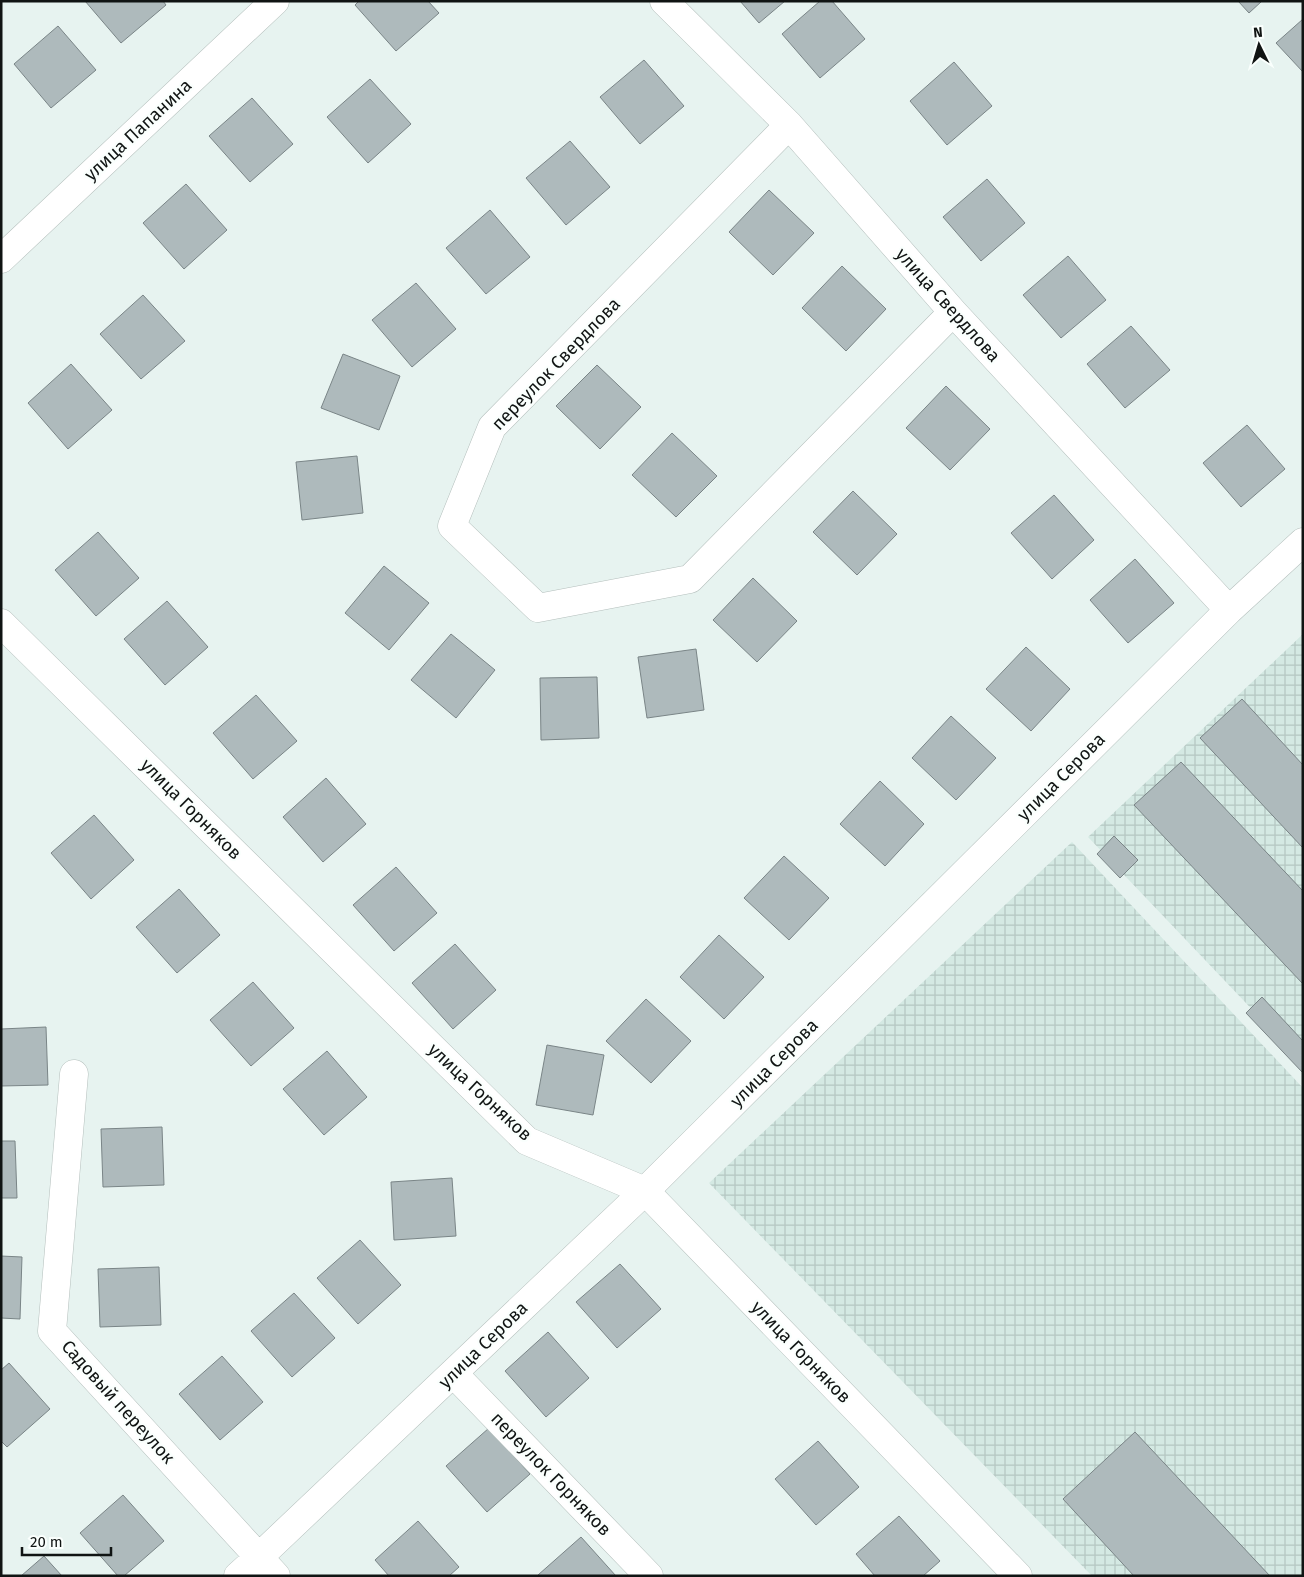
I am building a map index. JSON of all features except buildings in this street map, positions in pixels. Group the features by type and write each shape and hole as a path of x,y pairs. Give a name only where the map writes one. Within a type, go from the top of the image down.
{"street":[{"name":"улица Папанина","path":"1,259 275,1"},
{"name":"улица Свердлова","path":"664,1 789,125 952,312 1229,610"},
{"name":"переулок Свердлова","path":"789,125 492,427 452,526 538,608 690,579 952,312"},
{"name":"улица Серова","path":"238,1576 268,1567 453,1373 645,1191 1229,610 1303,542"},
{"name":"улица Горняков","path":"1,622 527,1141 645,1191 1018,1576"},
{"name":"Садовый переулок","path":"74,1074 52,1331 268,1567"},
{"name":"переулок Горняков","path":"453,1373 649,1576"}],"shaded area":[{"path":"1303,634 1303,1063 1088,837"},
{"path":"1072,842 1303,1088 1303,1576 1092,1576 709,1183"}]}
